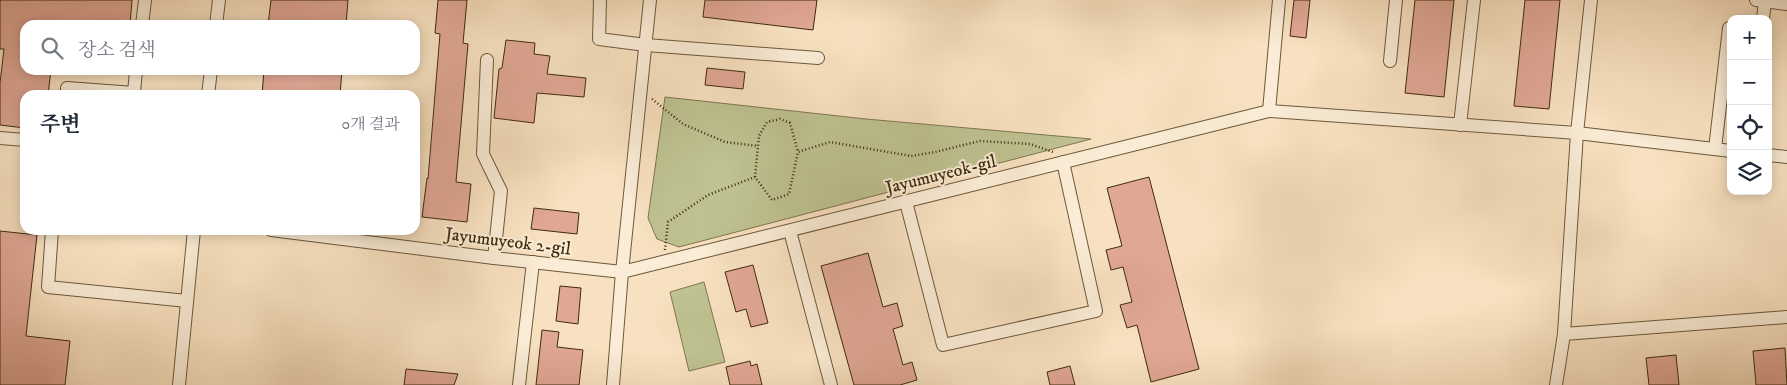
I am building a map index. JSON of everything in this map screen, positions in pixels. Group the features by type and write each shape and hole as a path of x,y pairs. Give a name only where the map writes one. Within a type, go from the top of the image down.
{"street":[{"path":"143,20 145,0"},
{"path":"217,20 219,0"},
{"path":"600,0 599,39 646,45 818,58"},
{"path":"613,385 622,272 650,0"},
{"path":"1268,110 1279,0"},
{"path":"1390,61 1396,0"},
{"path":"1460,125 1474,0"},
{"path":"1556,385 1564,334 1577,133 1591,0"},
{"path":"1762,15 1760,1 1787,4"},
{"path":"1715,149 1727,45"},
{"path":"487,60 483,154 501,191 494,258"},
{"path":"134,90 136,75"},
{"path":"209,90 210,75"},
{"path":"67,90 67,88 94,90"},
{"name":"Jayumuyeok-gil","path":"622,272 1268,110 1577,133 1727,150"},
{"path":"0,138 20,140"},
{"path":"1772,155 1787,157"},
{"path":"906,202 942,345 1096,311 1063,162"},
{"path":"790,230 831,385"},
{"path":"52,235 48,287 187,301"},
{"path":"179,385 194,235"},
{"name":"Jayumuyeok 2-gil","path":"311,235 622,272"},
{"path":"519,385 533,262"},
{"path":"1564,334 1787,317"}],"path":[{"path":"641,90 683,124 725,142 758,146"},
{"path":"780,119 790,123 798,152 789,194 772,200 755,177 759,136 767,122 780,119"},
{"path":"798,152 830,142 911,156 980,141 1030,144 1053,152 1063,162"},
{"path":"664,262 668,222 708,195 755,177"}],"green space":[{"path":"665,97 866,119 1091,139 679,247 657,239 648,218"},
{"path":"704,282 725,362 689,371 670,292"}],"building":[{"path":"0,0 132,0 130,20 20,20 20,75 50,75 49,90 20,90 20,127 0,125 0,83 4,49 0,49"},
{"path":"271,0 348,0 346,20 269,20"},
{"path":"438,0 467,0 463,43 468,44 456,182 471,184 467,222 422,217 428,179 440,34 435,33"},
{"path":"705,0 817,0 813,30 703,17"},
{"path":"1294,0 1310,0 1306,38 1290,36"},
{"path":"1415,0 1454,0 1444,97 1405,93"},
{"path":"1525,0 1560,0 1549,109 1514,106"},
{"path":"506,40 535,43 534,54 550,56 547,74 586,78 584,97 537,93 534,123 494,118 499,69 502,68"},
{"path":"707,68 745,72 743,89 705,85"},
{"path":"264,75 342,75 340,90 262,90"},
{"path":"1149,177 1199,369 1151,382 1137,325 1127,328 1120,305 1132,302 1123,267 1111,270 1106,250 1122,246 1107,188"},
{"path":"534,208 579,213 577,234 531,229"},
{"path":"0,231 20,233 20,235 37,235 26,336 70,341 65,385 0,385"},
{"path":"868,253 883,307 897,303 903,326 893,329 903,365 912,362 917,380 900,385 854,385 821,266"},
{"path":"753,265 768,323 751,327 746,309 736,312 725,272"},
{"path":"560,286 581,288 578,324 556,321"},
{"path":"542,330 559,332 557,347 583,350 579,385 536,385"},
{"path":"1785,348 1787,385 1756,385 1753,351"},
{"path":"1676,355 1679,385 1649,385 1646,358"},
{"path":"750,361 751,366 757,364 762,385 730,385 726,367"},
{"path":"1070,366 1075,385 1050,385 1047,372"},
{"path":"406,369 458,374 454,385 404,385"}]}
